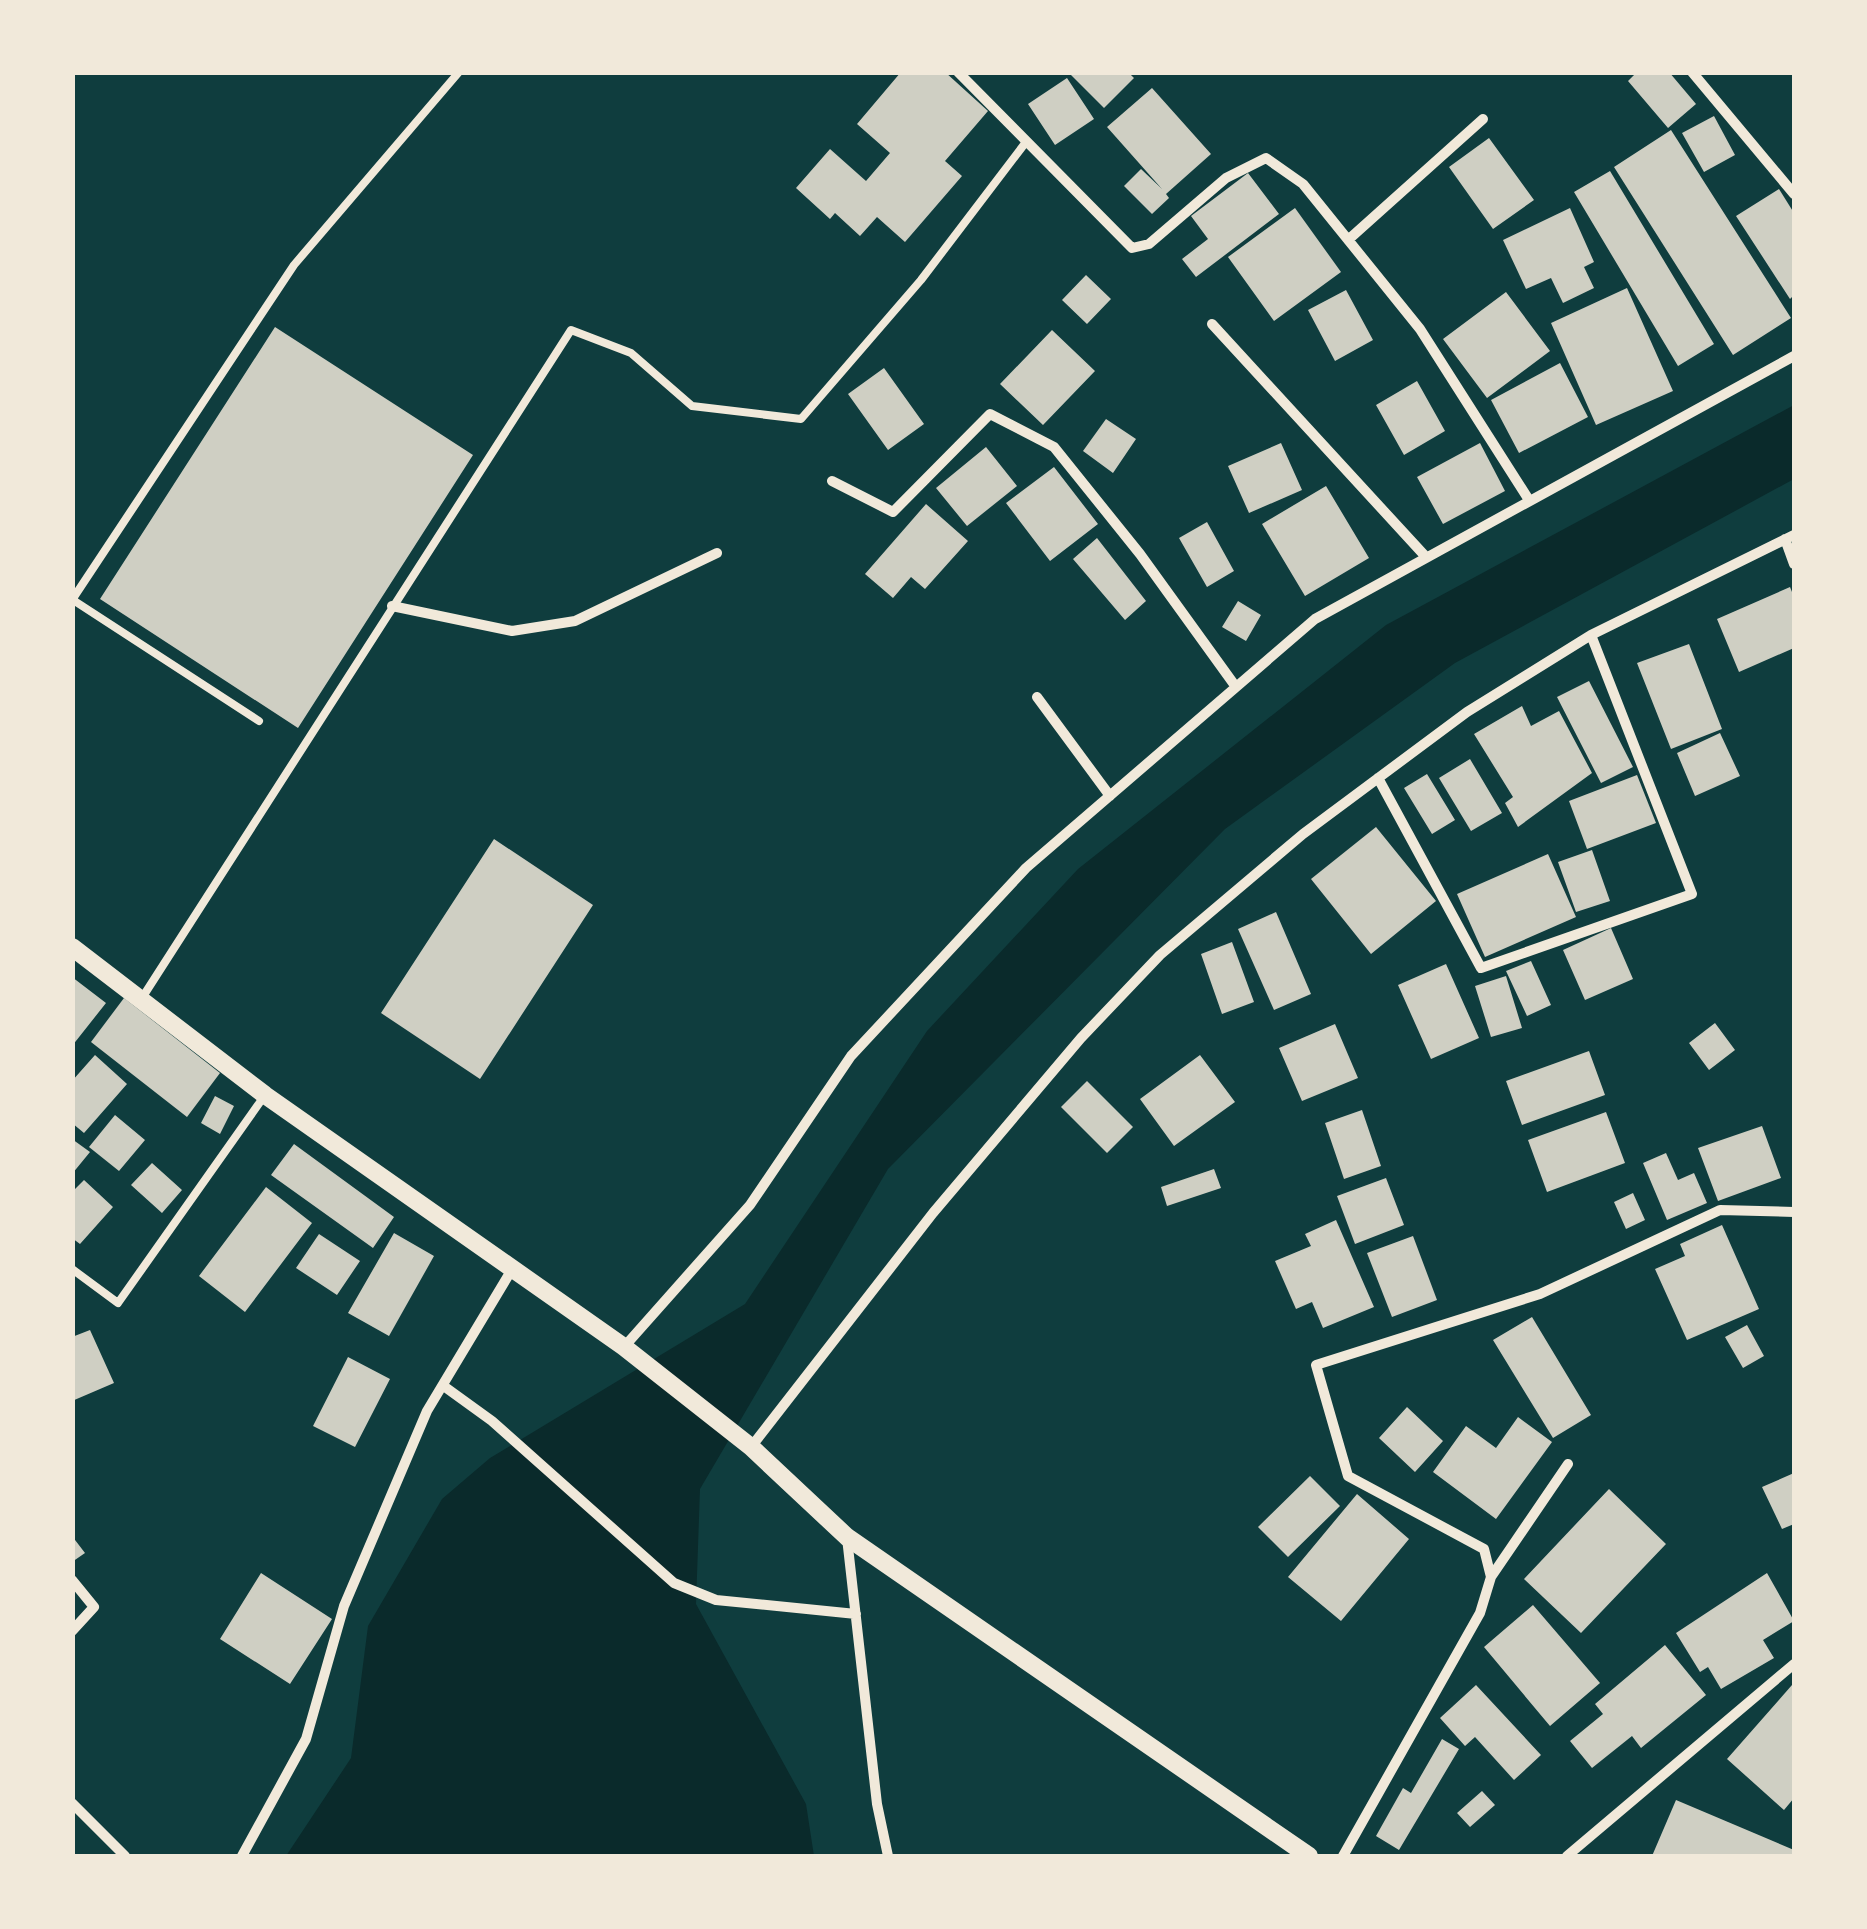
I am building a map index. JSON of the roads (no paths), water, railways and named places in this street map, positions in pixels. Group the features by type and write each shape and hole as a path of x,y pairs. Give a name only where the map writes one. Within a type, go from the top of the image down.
{"street":[{"path":"958,72 1132,248 1149,244 1226,178 1266,158 1304,184 1420,328 1528,500"},
{"path":"1692,72 1794,194"},
{"path":"1348,240 1483,119"},
{"path":"1212,324 1426,557"},
{"path":"630,1352 750,1205 851,1056 1026,868 1315,619 1794,356"},
{"path":"832,481 894,512 990,414 1054,446 1140,554 1236,687"},
{"path":"747,1443 1081,1038 1160,955 1302,834 1467,712 1590,635 1790,537 1794,564"},
{"path":"392,606 512,631 576,621 717,553"},
{"path":"1378,778 1481,968 1692,894 1590,635"},
{"path":"1037,698 1110,796"},
{"path":"72,947 265,1096 630,1352 747,1443 847,1537 1309,1856"},
{"path":"1491,1577 1484,1550 1348,1476 1316,1365 1540,1294 1720,1210 1794,1212"},
{"path":"242,1856 306,1739 344,1606 427,1411 511,1272"},
{"path":"444,1387 492,1421 674,1584 716,1600 856,1614"},
{"path":"1343,1856 1480,1614 1491,1577 1568,1464"},
{"path":"847,1537 877,1804 888,1856"},
{"path":"72,1580 94,1607 72,1632"},
{"path":"1566,1856 1794,1664"},
{"path":"72,1803 125,1856"}],"lane":[{"path":"259,721 73,600 294,266 459,72"},
{"path":"141,999 571,330 631,353 692,406 801,419 921,280 1026,142"},
{"path":"72,1269 118,1303 265,1096"}],"water":[{"path":"1794,405 1794,479 1455,663 1225,829 888,1169 700,1489 696,1604 806,1804 814,1856 286,1856 351,1758 368,1626 442,1499 490,1458 745,1304 927,1031 1078,869 1386,625"}]}
